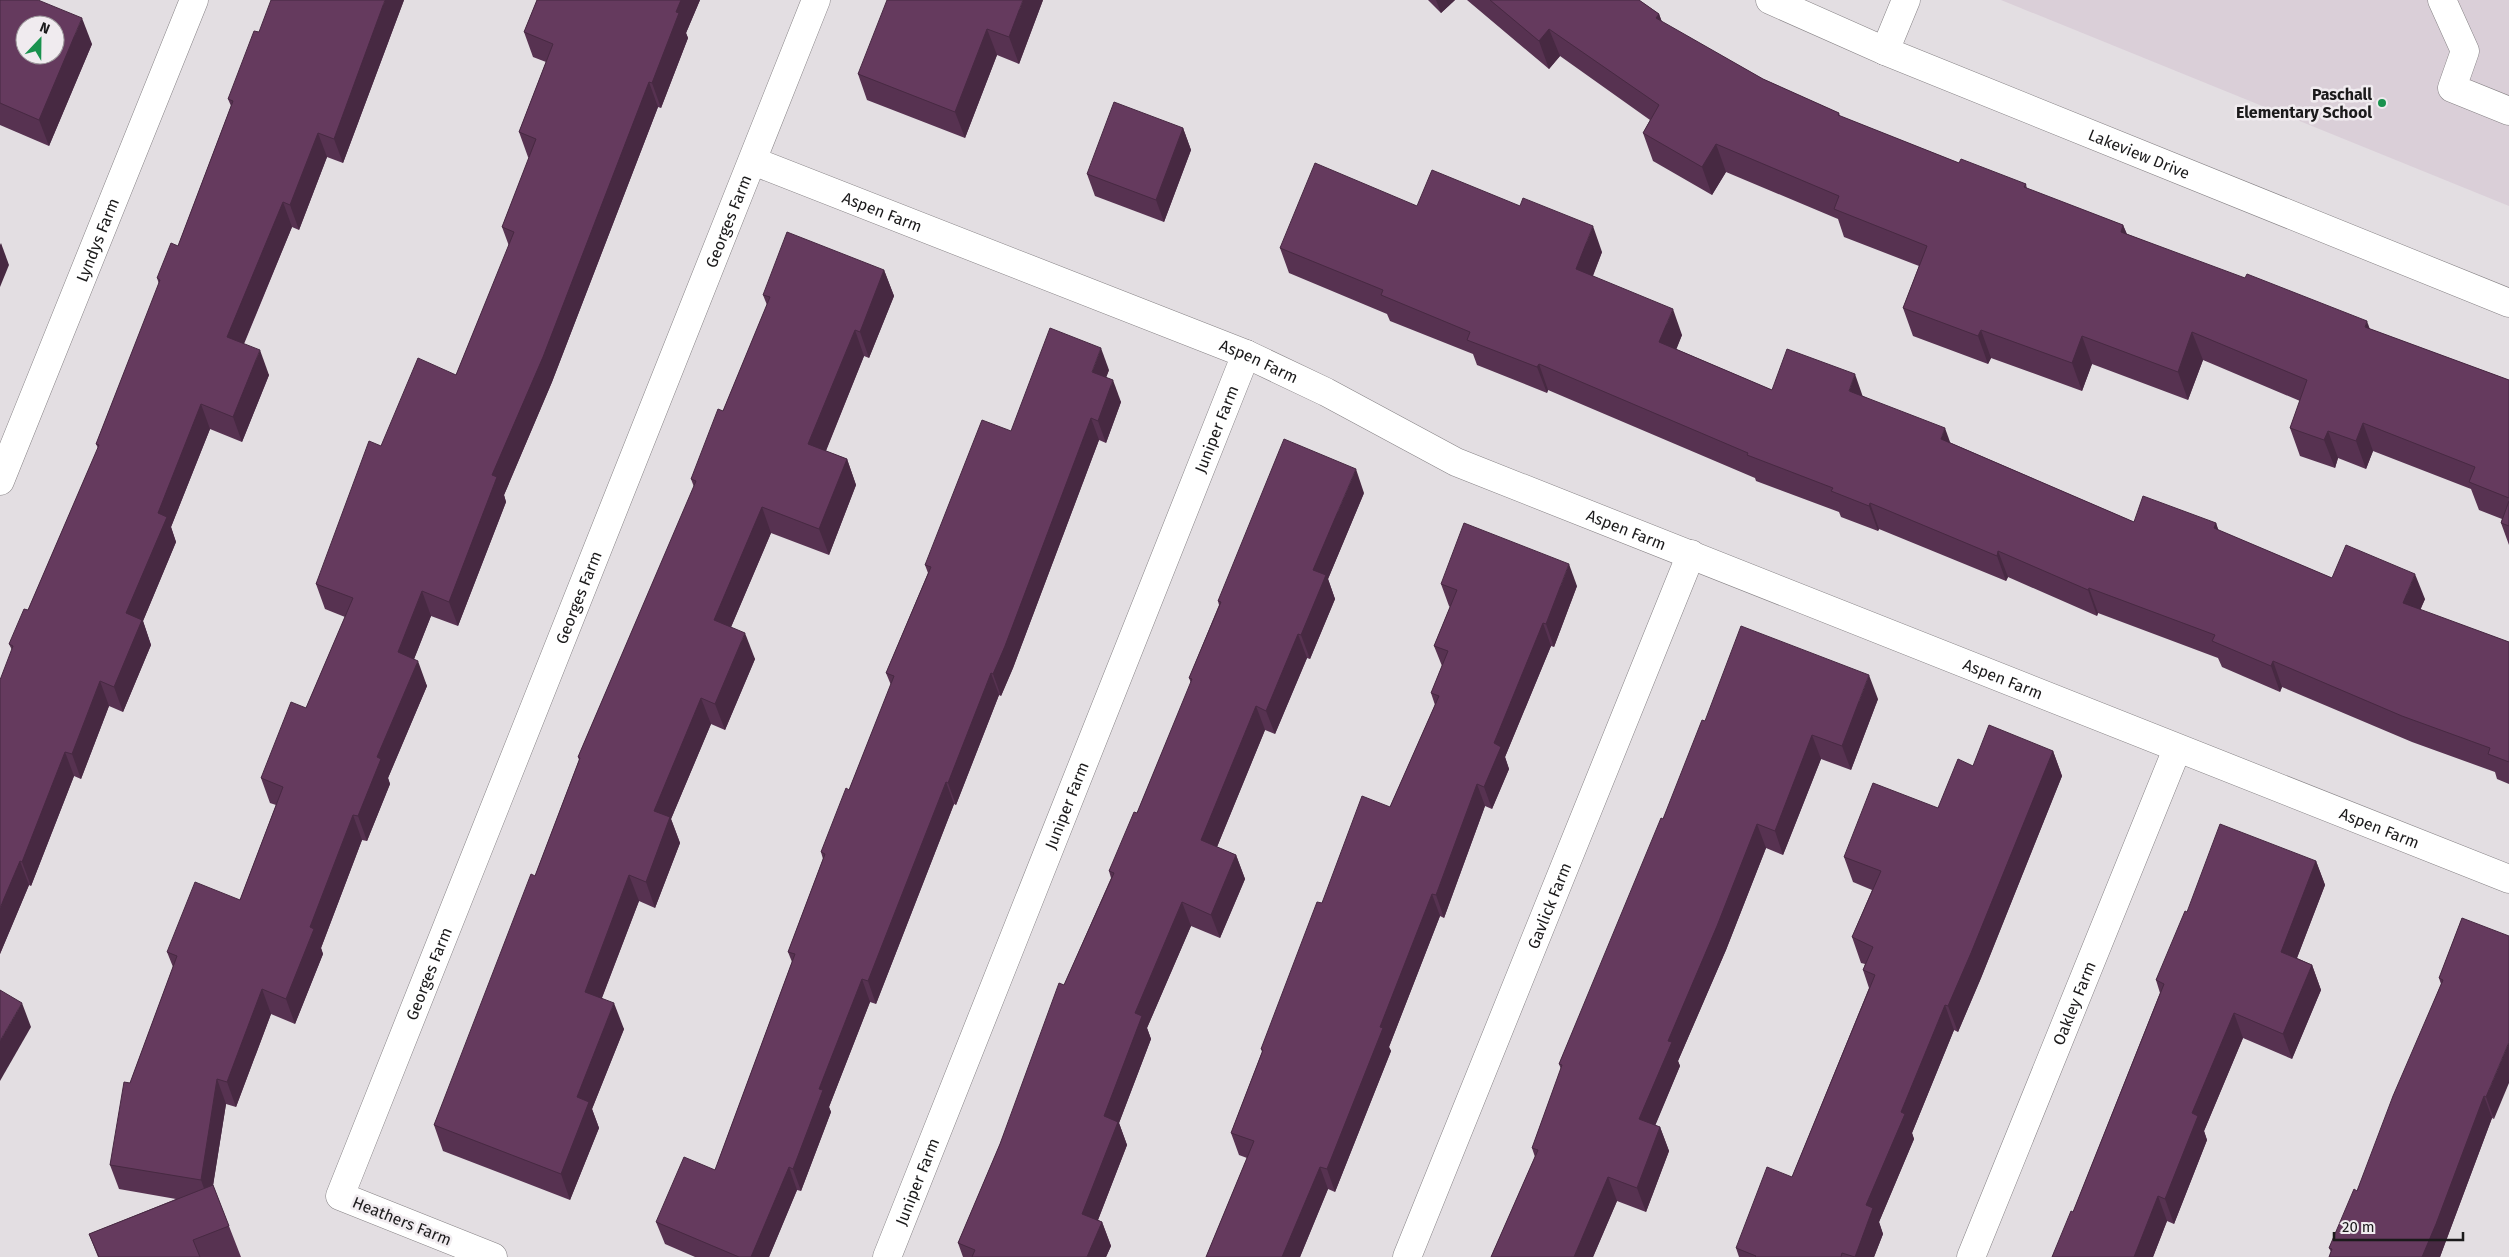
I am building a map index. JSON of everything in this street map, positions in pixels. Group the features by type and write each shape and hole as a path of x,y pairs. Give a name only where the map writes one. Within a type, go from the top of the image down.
{"street":[{"name":"Lyndys Farm","path":"0,480 194,0"},
{"name":"Georges Farm","path":"340,1196 816,0"},
{"name":"Lakeview Drive","path":"1770,0 1885,51 2509,303"},
{"path":"1885,51 1906,0"},
{"path":"2442,0 2465,51 2452,88 2509,111"},
{"name":"Aspen Farm","path":"753,161 1246,354 1326,392 1456,462 2509,879"},
{"name":"Juniper Farm","path":"887,1257 1246,354"},
{"name":"Gavlick Farm","path":"1407,1257 1691,554"},
{"name":"Oakley Farm","path":"1971,1257 2177,749"},
{"name":"Heathers Farm","path":"340,1196 493,1257"}],"shaded area":[{"name":"Paschall Elementary School","path":"2001,0 2509,0 2509,206"}],"building":[{"path":"0,0 38,0 82,18 65,58 65,15 15,15 15,65 62,65 39,120 0,103"},
{"path":"271,0 385,0 334,139 318,133 290,205 283,202 227,337 260,350 233,417 201,404 158,513 167,517 126,613 142,620 114,687 100,681 72,754 65,752 22,862 20,861 0,908 0,680 13,646 9,644 24,609 28,610 99,445 96,444 160,280 157,278 171,243 178,246 233,101 228,99 254,31 259,32"},
{"path":"537,0 681,0 676,12 679,13 652,83 649,82 543,357 492,475 497,477 449,602 422,591 398,652 418,661 377,757 381,759 358,816 353,815 310,927 314,929 286,999 262,989 227,1082 217,1079 201,1180 110,1165 124,1082 130,1083 177,956 167,952 195,882 240,900 283,787 261,778 291,702 306,708 353,598 316,584 369,441 381,446 418,358 456,375 514,232 502,227 536,139 519,132 553,44 524,32"},
{"path":"887,0 1023,0 1009,37 987,29 955,112 858,74"},
{"path":"1490,0 1639,0 1659,14 1656,18 1763,79 1839,113 1838,115 1959,163 1961,159 2026,184 2024,187 2123,225 2121,232 2245,278 2247,274 2367,321 2365,327 2509,380 2509,498 2469,482 2475,467 2363,423 2356,441 2328,431 2324,440 2290,428 2307,380 2192,332 2178,372 2082,336 2072,363 1981,330 1978,336 1903,308 1927,246 1834,209 1839,196 1716,144 1702,167 1643,133 1659,105 1549,29 1539,41"},
{"path":"1114,102 1183,128 1156,200 1087,174"},
{"path":"1315,163 1417,206 1432,170 1520,206 1523,198 1593,226 1576,269 1673,309 1659,342 1772,390 1787,349 1855,374 1849,391 1945,428 1941,439 2134,522 2143,496 2216,523 2214,528 2332,578 2346,545 2415,574 2403,603 2509,642 2509,762 2488,754 2490,748 2402,716 2273,661 2271,666 2212,641 2215,635 2089,588 2088,590 1998,551 1997,556 1870,503 1869,506 1831,491 1833,488 1747,455 1748,453 1539,364 1537,367 1467,340 1470,332 1381,295 1383,290 1280,248"},
{"path":"787,232 884,270 860,332 855,330 808,444 847,459 819,529 762,507 714,620 745,633 715,704 701,698 654,811 670,817 646,882 629,875 585,992 614,1003 577,1097 589,1102 561,1174 434,1125 531,874 535,876 580,758 578,757 696,481 691,479 718,409 723,411 770,297 763,295"},
{"path":"1050,328 1101,348 1092,372 1113,380 1098,421 1091,418 1005,646 993,674 991,673 948,783 946,782 868,981 862,979 819,1089 823,1090 793,1169 789,1167 751,1257 739,1257 656,1222 684,1157 715,1170 795,954 788,952 825,854 821,852 846,788 849,790 894,676 886,673 931,567 925,565 982,420 1011,431"},
{"path":"1284,439 1356,469 1313,570 1326,575 1301,635 1298,634 1266,711 1256,706 1201,840 1236,855 1211,915 1182,902 1135,1013 1142,1016 1104,1116 1118,1122 1082,1214 1102,1222 1087,1257 972,1257 975,1250 958,1243 1000,1144 1059,983 1064,985 1114,873 1109,871 1134,812 1137,813 1192,679 1189,678 1221,602 1218,601"},
{"path":"2509,501 2509,526 2501,523"},
{"path":"1464,523 1569,564 1546,624 1543,623 1494,743 1501,747 1484,787 1477,784 1436,895 1432,894 1380,1027 1383,1028 1327,1169 1320,1167 1282,1257 1206,1257 1254,1141 1231,1133 1317,902 1322,903 1362,796 1390,807 1439,696 1431,693 1448,651 1434,646 1457,590 1441,584"},
{"path":"1741,626 1869,675 1842,746 1812,735 1775,831 1757,824 1717,926 1668,1041 1672,1042 1639,1119 1660,1127 1637,1188 1608,1177 1574,1257 1491,1257 1538,1150 1532,1148 1562,1065 1559,1064 1661,818 1663,819 1702,720 1705,721"},
{"path":"1989,725 2053,751 1971,953 1948,1006 1945,1005 1901,1112 1905,1114 1866,1205 1873,1208 1855,1257 1842,1253 1841,1257 1755,1257 1736,1248 1767,1167 1792,1177 1875,975 1863,970 1873,947 1852,937 1881,871 1844,857 1873,783 1938,808 1958,759 1973,766"},
{"path":"2220,824 2316,861 2281,952 2312,965 2283,1034 2234,1013 2192,1113 2198,1116 2165,1199 2158,1196 2134,1257 2052,1257 2071,1211 2073,1212 2164,984 2156,980 2185,911 2187,912"},
{"path":"2462,918 2509,936 2509,1042 2486,1097 2484,1096 2422,1257 2329,1257 2332,1249 2329,1248 2354,1189 2357,1191 2393,1096 2443,980 2439,978"},
{"path":"0,990 22,1003 0,1041"},
{"path":"213,1185 229,1226 193,1240 200,1257 99,1257 89,1234"}],"place":[{"name":"Paschall Elementary School","path":"2382,103"}]}
